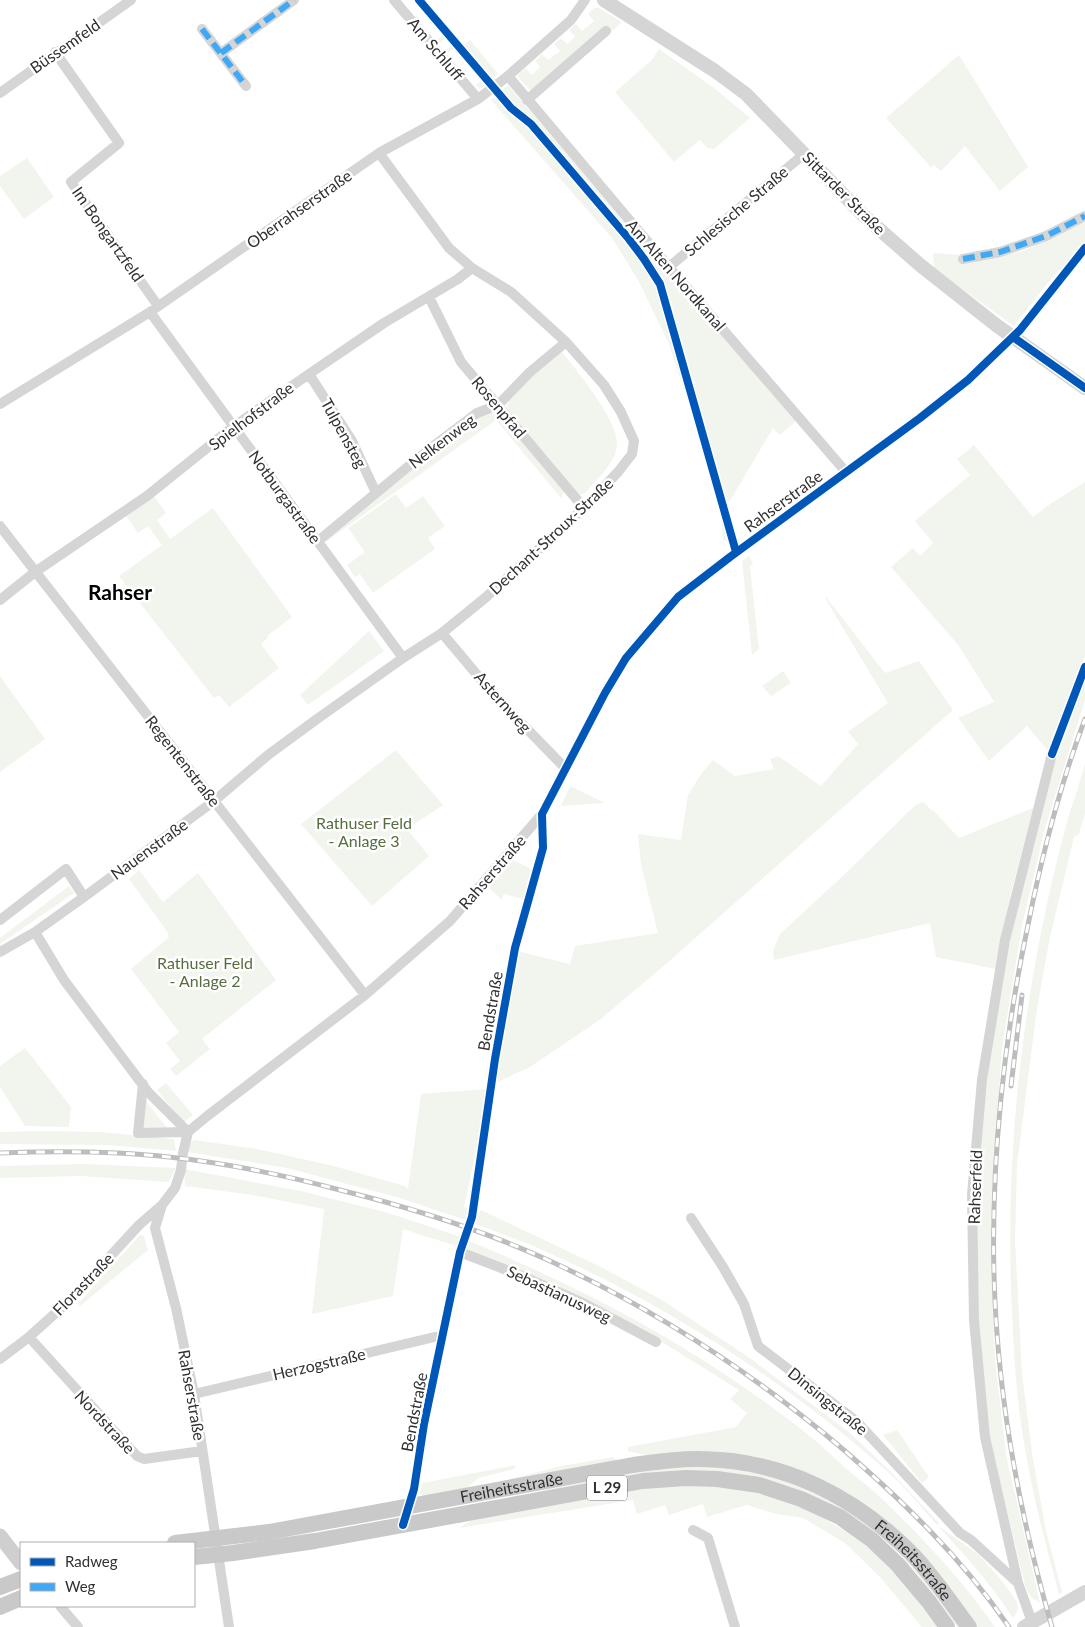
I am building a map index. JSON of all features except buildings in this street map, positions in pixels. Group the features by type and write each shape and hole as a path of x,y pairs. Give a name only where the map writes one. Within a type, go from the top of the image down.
{"main road":[{"name":"Freiheitsstraße","path":"195,1557 216,1547 277,1531 633,1465 666,1460 701,1458 739,1462 775,1469 817,1484 852,1504 884,1528 914,1557 969,1627"},
{"name":"Freiheitsstraße","path":"195,1545 216,1547 316,1541 643,1481 686,1478 717,1479 759,1486 801,1499 840,1517 872,1540 898,1565 947,1627"},
{"path":"437,1501 440,1519"},
{"path":"0,1536 20,1561"},
{"path":"0,1587 19,1580"},
{"path":"0,1607 20,1598"}],"street":[{"name":"Büssemfeld","path":"0,93 55,52 131,0"},
{"path":"221,53 294,0"},
{"name":"Am Schluff","path":"394,0 478,99"},
{"name":"Oberrahserstraße","path":"0,404 154,309 379,153 478,99 508,76 571,20 586,0"},
{"name":"Sittarder Straße","path":"604,0 715,71 746,94 886,235 920,265 996,325 1085,388"},
{"path":"202,29 246,86"},
{"path":"527,100 606,31"},
{"name":"Im Bongartzfeld","path":"55,52 119,143 71,182 154,309"},
{"name":"Am Alten Nordkanal","path":"508,76 669,267 846,472"},
{"name":"Dechant-Stroux-Straße","path":"214,801 268,755 402,658 442,633 584,508 632,454 634,441 621,412 604,386 566,342 511,292 472,268 449,248 379,153"},
{"name":"Schlesische Straße","path":"669,267 804,154"},
{"path":"963,259 1000,252 1018,246 1046,236 1085,216"},
{"name":"Rahserstraße","path":"188,1132 365,995 450,921 542,814 605,693 626,658 678,597 952,394 1013,337 1085,248"},
{"name":"Spielhofstraße","path":"0,600 35,572 147,496 234,427 309,374 384,323 458,279 472,268"},
{"name":"Rosenpfad","path":"429,297 461,362 584,508"},
{"name":"Notburgastraße","path":"154,309 234,427 402,658"},
{"name":"Nelkenweg","path":"318,542 427,451 477,413 498,405 530,372 566,342"},
{"name":"Tulpensteg","path":"309,374 352,441 376,494"},
{"name":"Regentenstraße","path":"0,526 365,995"},
{"name":"Asternweg","path":"442,633 494,695 566,769"},
{"name":"Rahserfeld","path":"1028,1625 984,1437 974,1320 972,1195 982,1080 1005,940 1052,754"},
{"name":"Nauenstraße","path":"0,952 35,932 214,801"},
{"name":"Bendstraße","path":"472,1217 495,1059 515,948 543,848 542,814"},
{"path":"0,920 66,869 84,897"},
{"path":"35,932 64,980 148,1092 188,1132"},
{"path":"143,1084 138,1133 188,1132"},
{"path":"183,1153 188,1132"},
{"name":"Rahserstraße","path":"181,1170 175,1188 162,1205 155,1228 176,1308 194,1394 229,1627"},
{"name":"Florastraße","path":"0,1359 29,1337 72,1299 139,1225 162,1205"},
{"name":"Dinsingstraße","path":"691,1218 724,1267 744,1304 758,1346 856,1421 960,1533 971,1540 1018,1583"},
{"name":"Bendstraße","path":"403,1525 410,1506 424,1424 461,1248"},
{"name":"Sebastianusweg","path":"461,1248 581,1302 656,1342"},
{"name":"Herzogstraße","path":"194,1394 443,1335"},
{"name":"Nordstraße","path":"29,1337 137,1456 144,1459 202,1451"},
{"path":"693,1530 708,1538 735,1627"},
{"path":"1028,1625 1085,1592"},
{"path":"64,1608 78,1627"}],"green space":[{"path":"414,0 423,0 451,33 440,43 437,40 444,34"},
{"path":"594,8 599,8 622,22 610,33 531,91 517,76 526,68 532,75 540,67 535,61 542,54 548,60 560,51 554,44 561,38 567,44 575,37 569,30 576,24 582,31 594,21 588,14"},
{"path":"457,40 463,46 470,40 498,74 480,89 476,85 483,79 455,47 448,53 446,50"},
{"path":"659,49 714,88 750,118 714,149 707,148 700,140 674,162 615,92 652,60"},
{"path":"959,55 1028,167 1000,191 965,146 941,171 934,165 931,167 886,118"},
{"path":"508,85 796,421 780,435 773,428 730,501 724,503 721,509 727,541 723,540 721,519 702,447 669,344 638,280 612,238 491,100"},
{"path":"27,158 54,197 24,219 0,186 0,176"},
{"path":"1084,222 1085,242 1046,285 1014,326 934,269 933,253 961,255 964,264 1023,251"},
{"path":"559,352 562,352 587,383 604,410 616,435 616,452 609,465 585,493 579,495 509,414 507,406 511,396"},
{"path":"491,413 502,416 564,492 561,498 496,420 326,540 446,441 479,416"},
{"path":"974,445 1033,517 1085,482 1085,656 1050,753 1027,726 989,761 958,718 994,702 958,645 891,567 913,548 920,556 933,543 915,521 970,475 957,459"},
{"path":"396,494 406,508 423,496 445,526 428,538 435,549 373,593 360,574 355,577 347,565 365,552 348,528"},
{"path":"154,496 166,513 157,520 170,539 213,508 292,617 267,636 268,638 261,644 279,668 229,707 219,695 214,698 119,576 162,545 148,526 138,533 126,516"},
{"path":"749,556 753,563 750,567 759,649 752,655 742,561"},
{"path":"826,597 885,673 919,661 953,710 666,964 601,1019 530,1067 493,1084 517,951 570,964 575,946 658,933 641,865 638,834 681,840 688,795 701,774 713,760 735,776 774,769 770,759 778,756 821,786 858,744 848,732 888,703"},
{"path":"369,631 384,651 308,705 300,695"},
{"path":"783,671 791,683 771,696 762,686"},
{"path":"0,676 45,739 0,772"},
{"path":"1085,677 1085,700 1045,828 1022,926 1002,1048 991,1203 991,1272 995,1359 1006,1455 1040,1603 1032,1598 1026,1589 989,1439 979,1321 977,1242 980,1141 991,1048 1014,918 1041,810 1068,719"},
{"name":"Rathuser Feld - Anlage 3","path":"396,750 443,805 407,829 429,856 372,906 301,824"},
{"path":"1085,764 1085,814 1079,834 1074,837 1050,937 1037,1008 1017,1165 1015,1240 1022,1373 1032,1453 1046,1531 1062,1592 1059,1595 1033,1490 1018,1401 1012,1311 1011,1192 1019,1072 1037,954 1063,837"},
{"path":"570,786 605,803 561,806"},
{"path":"922,802 933,810 959,838 1033,808 1010,897 996,969 936,957 930,923 774,960 773,951 780,934 904,816"},
{"path":"513,860 531,869 523,899 504,894 502,900 489,888"},
{"name":"Rathuser Feld - Anlage 2","path":"139,870 163,902 198,873 276,980 202,1039 210,1049 176,1076 170,1069 180,1061 166,1043 179,1032 131,969 169,937 129,879"},
{"path":"69,886 74,893 0,944 0,938"},
{"path":"25,1048 71,1107 69,1127 25,1126 0,1087 0,1066"},
{"path":"166,1083 193,1115 183,1123 157,1090"},
{"path":"486,1089 485,1108 464,1207 470,1209 468,1221 400,1198 287,1168 187,1152 190,1143 194,1140 257,1149 330,1165 405,1186 408,1189 421,1094"},
{"path":"145,1100 168,1129 143,1129"},
{"path":"0,1132 100,1132 174,1139 176,1151 108,1145 0,1144"},
{"path":"85,1164 176,1168 168,1182 81,1176 0,1178 0,1166"},
{"path":"184,1169 301,1191 385,1212 461,1237 456,1246 403,1229 393,1296 312,1314 324,1209 253,1195 185,1186"},
{"path":"481,1210 603,1268 662,1300 747,1356 849,1432 891,1472 939,1523 937,1525 895,1478 850,1439 767,1376 678,1319 586,1270 540,1249 473,1223"},
{"path":"140,1235 144,1236 148,1250 80,1306 78,1304"},
{"path":"467,1240 584,1293 660,1334 697,1356 778,1412 816,1441 893,1509 954,1574 995,1627 975,1627 943,1584 808,1474 650,1456 628,1451 628,1447 736,1427 747,1413 730,1399 739,1390 649,1334 465,1250"},
{"path":"897,1430 929,1477 922,1483 883,1435"},
{"path":"614,1457 616,1461 488,1485 561,1466"},
{"path":"517,1465 514,1469 478,1478 466,1489 429,1497 420,1494 422,1483"},
{"path":"715,1465 766,1473 846,1507 887,1538 918,1570 962,1627 957,1627 914,1571 885,1541 716,1472 448,1509 533,1493 576,1480 630,1470"},
{"path":"668,1485 741,1488 774,1497 813,1512 850,1534 876,1554 906,1585 937,1627 922,1627 879,1576 845,1543 803,1518 776,1514 747,1505 707,1517 703,1504 669,1515 665,1505 637,1514 633,1500 459,1528 475,1518"},
{"path":"937,1525 979,1555 1003,1582 1017,1602 1018,1610 1013,1618 986,1581"}],"tunnel":[{"path":"181,1170 183,1153"}],"railway":[{"path":"1052,1627 1029,1541 1005,1409 996,1320 994,1275 995,1188 997,1144 1006,1055 1012,1011 1033,899 1052,820 1085,719"},
{"path":"1011,1086 1022,995"},
{"path":"0,1153 63,1152 148,1155 255,1170 420,1212 499,1239 550,1261 664,1321 736,1367 805,1418 862,1466 930,1531 971,1577 1009,1627"}],"marked path":[{"path":"221,53 294,0"},
{"path":"202,29 246,86"},
{"path":"963,259 1000,252 1046,236 1085,216"}],"cycle path":[{"path":"419,0 511,108 531,124 629,239 660,284 736,552"},
{"path":"403,1525 414,1489 424,1424 460,1252 472,1217 495,1059 515,948 543,848 542,814 605,693 626,658 678,597 920,418 968,380 1020,330 1085,248"},
{"path":"1013,337 1085,388"},
{"path":"1052,754 1085,667"}],"district":[{"name":"Rahser","path":"120,593"}]}
